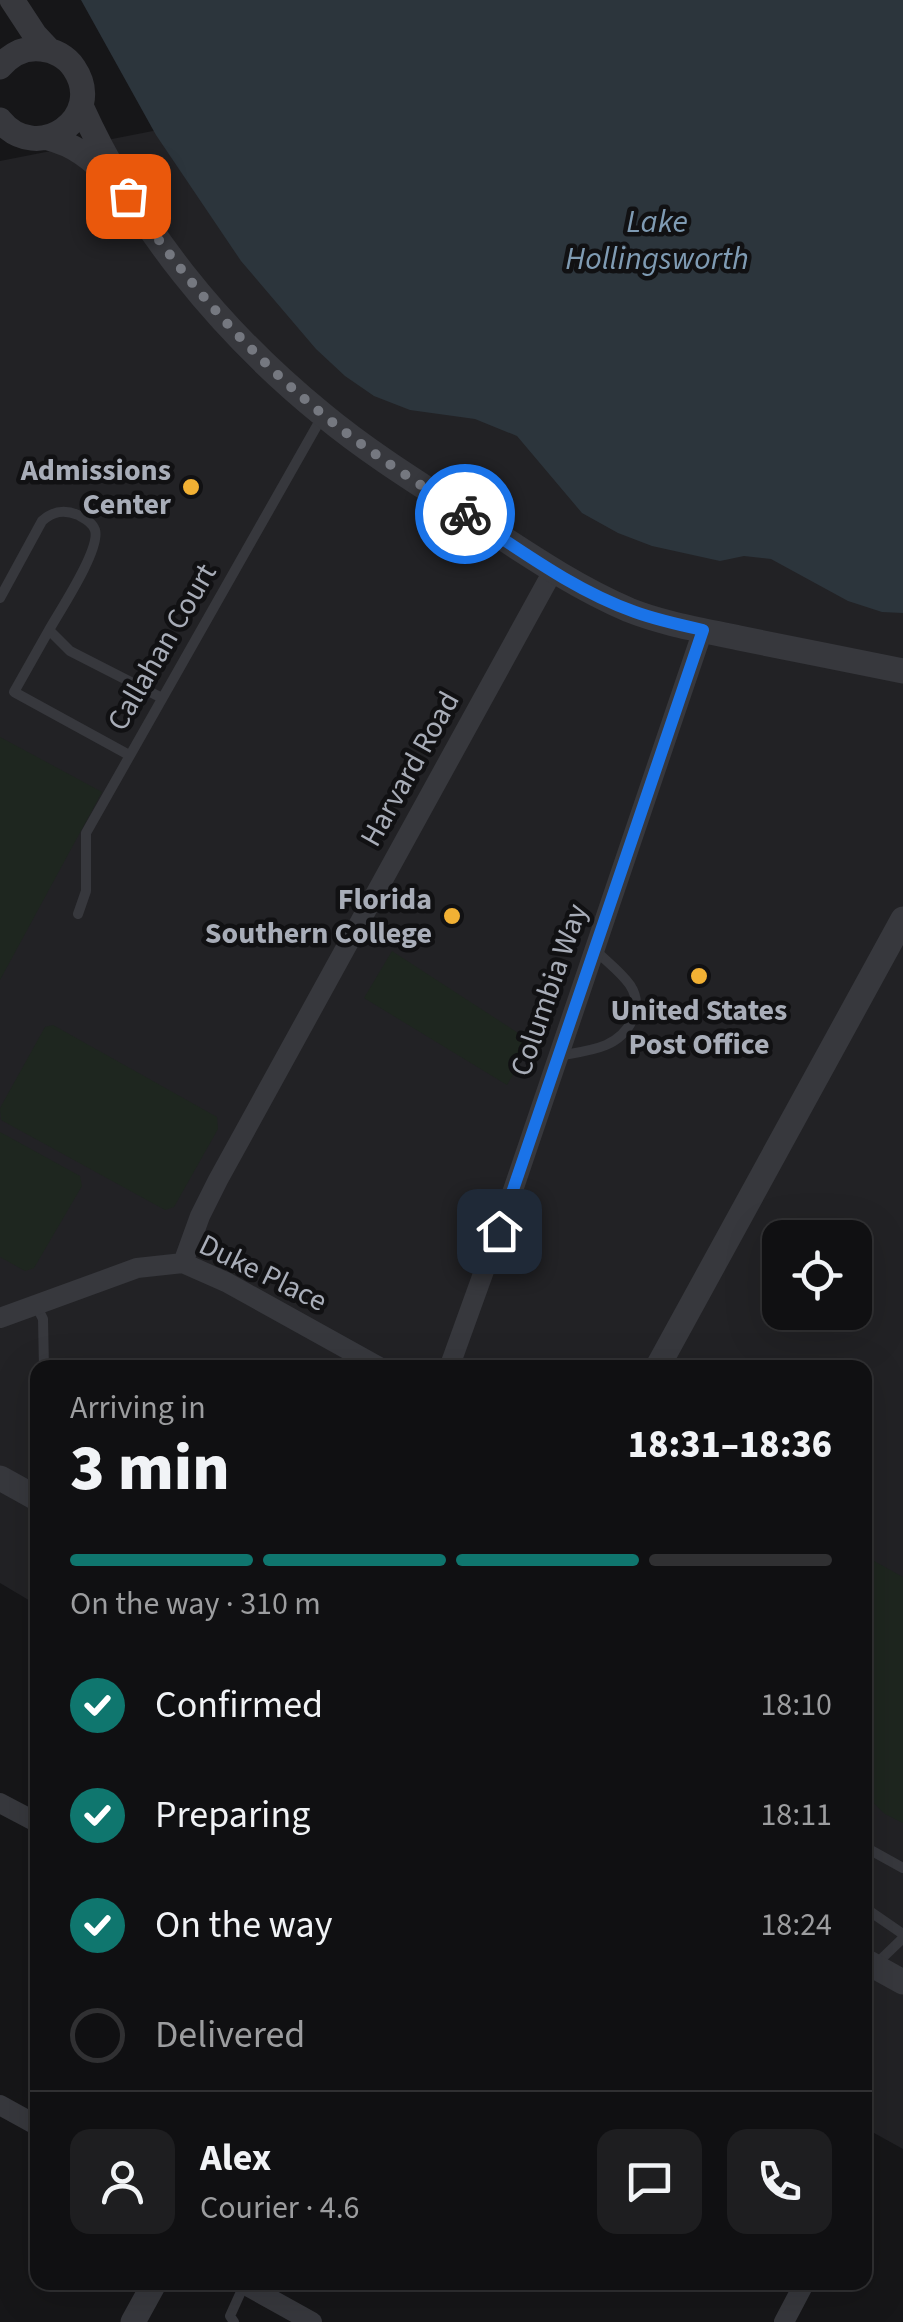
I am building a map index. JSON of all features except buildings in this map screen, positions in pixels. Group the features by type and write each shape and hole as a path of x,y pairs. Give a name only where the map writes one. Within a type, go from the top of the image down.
{"street":[{"path":"12,0 34,35 70,62 77,72 82,94 81,106 68,126 24,139"},
{"path":"0,67 25,50 49,50"},
{"path":"81,106 128,196 216,314 323,415 392,466 553,571 632,611 671,623 903,672"},
{"path":"0,120 24,139 66,143 86,153 128,196"},
{"name":"Harvard Road","path":"183,1263 218,1180 553,571"},
{"name":"Columbia Way","path":"451,1360 498,1235 703,630"},
{"path":"661,1360 899,934"},
{"name":"Duke Place","path":"0,1318 137,1268 183,1263 226,1282 366,1360"},
{"path":"0,1478 30,1495"},
{"path":"0,1803 30,1820"},
{"path":"872,1965 903,1982"},
{"path":"0,2105 30,2122"},
{"path":"133,2322 151,2290"},
{"path":"253,2290 312,2322"},
{"path":"784,2322 802,2290"}],"lane":[{"name":"Callahan Court","path":"78,914 86,891 86,833 323,415"},
{"path":"0,598 42,521 51,513 69,511 88,520 96,532 94,546 14,692"},
{"path":"48,630 70,650 162,698"},
{"path":"0,684 129,755"},
{"path":"558,1056 605,1046 624,1034 634,1018 637,1002 630,985 595,949"},
{"path":"36,1304 43,1319 44,1360"},
{"path":"872,1851 903,1868"},
{"path":"872,1913 903,1936 872,1962"},
{"path":"234,2322 230,2316 240,2290"}],"shaded area":[{"name":"Florida Southern College","path":"163,129 903,595 903,2149 872,2132 872,1360 30,1360 30,1601 0,1583 0,161"},
{"path":"0,737 102,792 0,980"},
{"path":"392,951 532,1042 507,1085 364,998"},
{"path":"53,1025 217,1117 218,1129 174,1207 165,1210 1,1120 0,1108 45,1027"},
{"path":"0,1132 80,1176 82,1186 34,1268 25,1271 0,1257"},
{"path":"872,1560 903,1577 903,1823 872,1802"}],"water":[{"name":"Lake Hollingsworth","path":"81,0 903,0 903,613 882,612 848,601 771,559 744,556 720,561 652,546 618,533 582,513 517,436 475,419 410,410 374,396 345,376 316,349 241,261 156,135"}],"way so far":[{"path":"128,196 216,314 276,374 323,415 465,514"}],"place":[{"name":"Admissions Center","path":"191,487"},
{"name":"Florida Southern College","path":"452,916"},
{"name":"United States Post Office","path":"699,976"}],"route":[{"path":"465,514 594,594 632,611 703,630 499,1231"}]}
